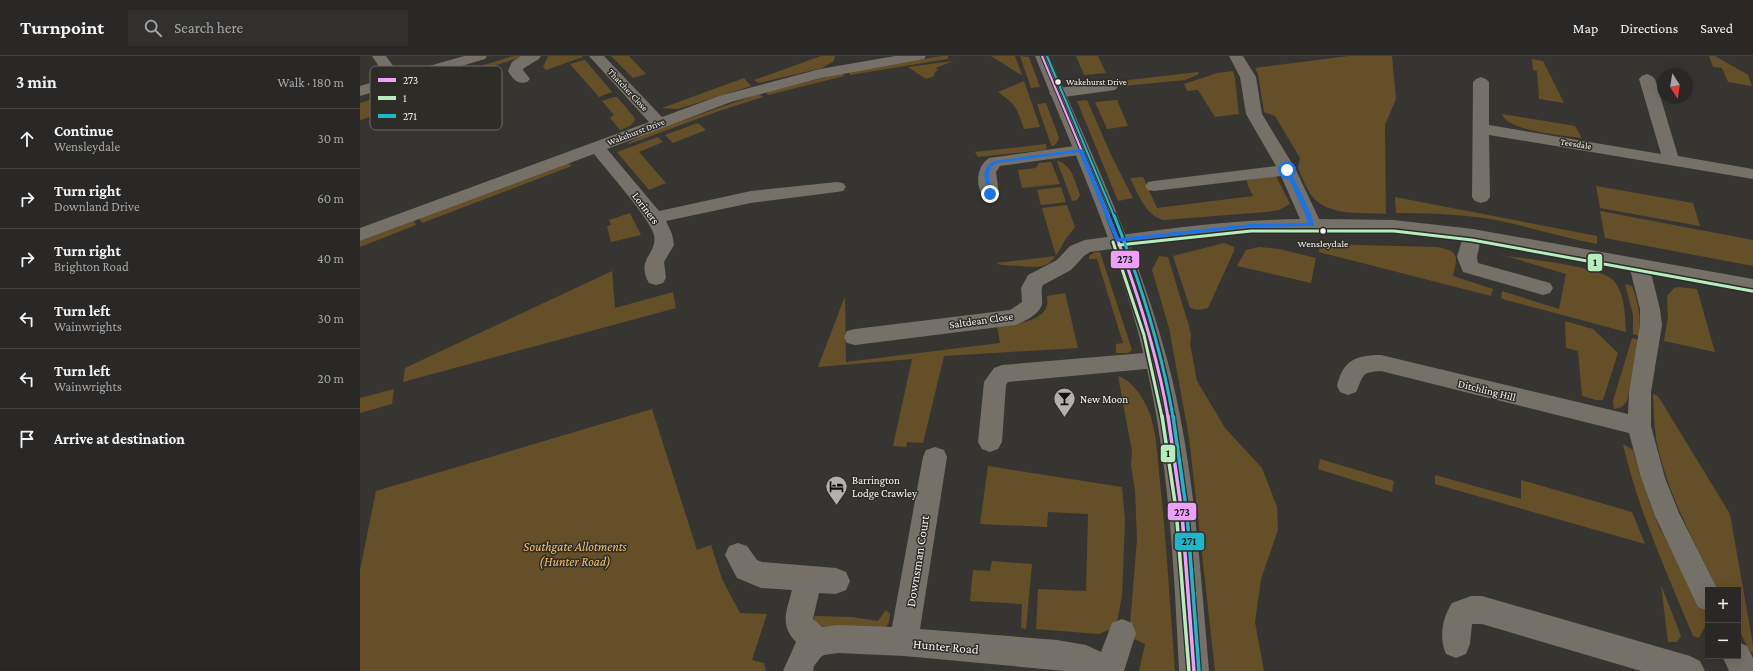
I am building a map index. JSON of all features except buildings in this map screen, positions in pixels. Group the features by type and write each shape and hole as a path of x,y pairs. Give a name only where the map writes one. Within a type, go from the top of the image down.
{"main road":[{"path":"445,66 480,56"},
{"path":"1042,56 1118,240 1141,307 1156,360 1174,452 1187,569 1194,671"},
{"path":"360,91 370,88"}],"street":[{"path":"379,56 386,66"},
{"path":"522,79 516,71 516,68 522,61 534,56"},
{"name":"Thatcher Close","path":"596,56 659,124"},
{"name":"Wakehurst Drive","path":"360,235 745,93 843,62 920,56"},
{"path":"1236,56 1248,77 1254,114 1287,170 1308,214 1311,225"},
{"path":"1648,80 1671,160"},
{"path":"1481,82 1481,197"},
{"path":"1057,93 1110,88"},
{"name":"Teesdale","path":"1481,129 1753,174"},
{"name":"Loriners","path":"597,147 655,218 662,234 664,245 654,262 656,278"},
{"path":"990,194 986,173 990,165 995,162 1081,150"},
{"path":"1154,186 1287,170"},
{"path":"655,218 751,197 837,187"},
{"name":"Saltdean Close","path":"855,337 1015,317 1032,304 1031,288 1035,280 1073,262 1084,246 1118,240 1244,226 1394,226 1473,235 1639,264 1753,286"},
{"path":"1473,235 1467,257 1470,267 1543,288"},
{"path":"1639,264 1650,310 1651,325 1640,392 1639,426 1653,478 1668,516 1705,592"},
{"path":"990,442 996,382 1002,374 1156,360"},
{"name":"Ditchling Hill","path":"1348,386 1350,376 1354,369 1361,365 1381,364 1639,426"},
{"name":"Downsman Court","path":"904,642 922,530 936,457"},
{"path":"738,555 747,569 761,575 836,581"},
{"path":"798,671 802,657 817,642 800,626 799,619 809,579"},
{"path":"1456,644 1458,619 1462,613 1471,610 1482,610 1690,671"},
{"path":"1109,671 1122,633"},
{"name":"Hunter Road","path":"817,642 828,639 904,642 1057,655 1086,660 1109,671"},
{"path":"1738,659 1744,671"}],"green space":[{"path":"513,56 525,56 493,66 480,66"},
{"path":"548,56 583,57 546,70 543,67"},
{"path":"611,56 629,56 646,74 633,78"},
{"path":"821,56 835,56 834,61 822,68 759,83 754,80"},
{"path":"948,56 948,59 850,75 849,71"},
{"path":"991,56 1015,56 1022,75 1018,73"},
{"path":"1020,56 1029,57 1040,87 1031,88"},
{"path":"1076,56 1098,56 1106,73 1084,75"},
{"path":"1349,56 1392,56 1396,99 1385,125 1386,214 1346,212 1327,207 1319,203 1312,196 1306,186 1298,168 1300,158 1275,116 1264,112 1258,74 1255,68"},
{"path":"1709,56 1715,56 1748,75 1752,86 1728,82 1722,68 1713,67"},
{"path":"1532,59 1543,61 1564,103 1539,99 1537,71 1533,70"},
{"path":"585,60 612,92 599,97 570,64"},
{"path":"953,61 936,68 938,70 935,72 934,76 926,79 908,67"},
{"path":"1233,71 1239,114 1215,117 1198,90 1187,91 1184,84 1217,73"},
{"path":"1198,72 1199,74 1185,80 1113,87 1111,82"},
{"path":"843,73 844,76 768,95 766,92"},
{"path":"744,78 751,86 678,109 662,108"},
{"path":"1024,81 1040,127 1024,129 1016,108 1009,100 998,92"},
{"path":"759,94 763,97 719,111 629,144 628,143 649,132"},
{"path":"617,97 635,120 630,126 620,130 610,118 614,115 602,101"},
{"path":"370,100 370,117 360,120 360,103"},
{"path":"1087,100 1112,157 1133,198 1118,201 1077,101"},
{"path":"1117,100 1128,126 1107,129 1095,102"},
{"path":"1046,103 1059,138 1053,146 1051,145 1037,104"},
{"path":"1502,114 1575,126 1582,138 1525,129 1506,120"},
{"path":"698,123 706,130 673,143 665,135"},
{"path":"658,137 663,142 639,152 666,183 649,190 617,152"},
{"path":"1046,144 1047,149 1044,150 978,157 975,152"},
{"path":"1057,161 1064,164 1073,175 1080,195 1077,200 1072,201"},
{"path":"1051,162 1060,184 1022,188 1018,170 1036,168 1039,163"},
{"path":"568,163 572,166 422,223 419,219"},
{"path":"1276,176 1290,204 1279,210 1164,220 1157,218 1147,209 1139,197 1130,178 1143,177 1157,208 1253,196 1247,180"},
{"path":"1596,186 1693,203 1700,226 1600,208"},
{"path":"1061,187 1066,202 1041,205 1037,190"},
{"path":"1395,197 1597,236 1597,244 1484,218 1440,214 1396,213"},
{"path":"1067,205 1075,227 1056,255 1042,208"},
{"path":"1600,211 1753,240 1753,266 1605,238"},
{"path":"630,213 641,235 611,242 607,226 611,225 609,220"},
{"path":"414,221 416,225 360,247 360,241"},
{"path":"1224,243 1234,247 1234,251 1208,308 1198,310 1190,308 1173,256"},
{"path":"1320,244 1437,247 1449,250 1453,253 1456,259 1453,276 1493,289 1491,296 1319,252"},
{"path":"1259,247 1279,249 1316,258 1311,283 1237,266 1246,250"},
{"path":"1095,252 1100,252 1132,350 1128,353 1116,353 1116,344 1123,343 1097,259 1089,259 1089,256"},
{"path":"1055,256 1048,264 1037,267 996,263"},
{"path":"1159,256 1168,257 1189,326 1191,335 1190,344 1197,381 1225,428 1262,468 1277,507 1278,530 1261,579 1255,622 1264,671 1215,671 1189,437 1169,328 1152,270"},
{"path":"1506,256 1565,264 1597,272 1608,277 1615,282 1621,293 1624,306 1626,332 1501,298 1502,291 1559,309 1566,274"},
{"path":"612,271 615,308 673,292 676,308 403,382 405,368"},
{"path":"1625,284 1632,286 1636,299 1640,316 1639,336 1633,334 1633,315"},
{"path":"1680,287 1697,289 1715,352 1664,341 1668,316 1667,296 1674,288"},
{"path":"1065,293 1078,348 944,356 923,443 907,442 906,447 893,446 912,359 818,367 845,296 846,362 1000,343 997,326 1026,322 1034,319 1045,311 1047,296"},
{"path":"1565,321 1593,329 1618,353 1603,400 1596,400 1582,396 1578,351 1566,348"},
{"path":"1632,338 1639,340 1627,401 1622,407 1614,409 1613,401"},
{"path":"1118,376 1129,382 1143,399 1151,417 1155,433 1165,530 1175,671 1139,671 1145,644 1129,637 1137,539 1135,491 1131,464 1132,451"},
{"path":"394,389 392,404 360,413 360,398"},
{"path":"1653,394 1658,396 1730,514 1753,645 1753,653 1750,652 1741,634 1741,587 1717,587 1670,488 1657,445 1654,423"},
{"name":"Southgate Allotments (Hunter Road)","path":"652,409 697,550 711,545 722,579 740,613 767,614 752,660 764,663 766,671 360,671 360,570 376,491"},
{"path":"1623,444 1633,450 1641,479 1659,527 1705,611 1705,627 1699,638 1693,636 1663,565 1629,469"},
{"path":"1320,459 1394,481 1392,492 1318,469"},
{"path":"988,466 1122,487 1125,521 1122,596 1117,622 1111,629 1099,634 1036,629 1038,589 1086,591 1088,514 1048,512 1047,527 980,524"},
{"path":"1435,475 1521,499 1521,480 1632,512 1645,544 1435,484"},
{"path":"992,561 1032,564 1026,629 1021,628 1022,604 970,601 973,570 990,571"},
{"path":"1661,585 1681,636 1677,642 1668,642"},
{"path":"886,610 890,614 889,622 886,627 881,630 816,626 813,621 815,616 852,617 878,621"}],"transit line":[{"name":"273","path":"1042,56 1105,205 1133,281 1156,359 1165,397 1178,475 1186,553 1194,671"},
{"name":"271","path":"1047,56 1125,243 1139,281 1161,359 1170,397 1187,514 1199,671"},
{"name":"1","path":"1119,245 1251,231 1394,231 1472,240 1752,291"},
{"name":"1","path":"1113,242 1136,308 1148,349 1164,428 1176,509 1189,671"}],"place":[{"name":"Wakehurst Drive","path":"1058,82"},
{"name":"Wensleydale","path":"1323,231"},
{"name":"New Moon","path":"1064,418"},
{"name":"Barrington Lodge Crawley","path":"837,506"}],"route":[{"path":"990,194 986,173 990,165 995,162 1081,150 1118,240 1251,226 1311,225 1308,214 1287,170"}]}
